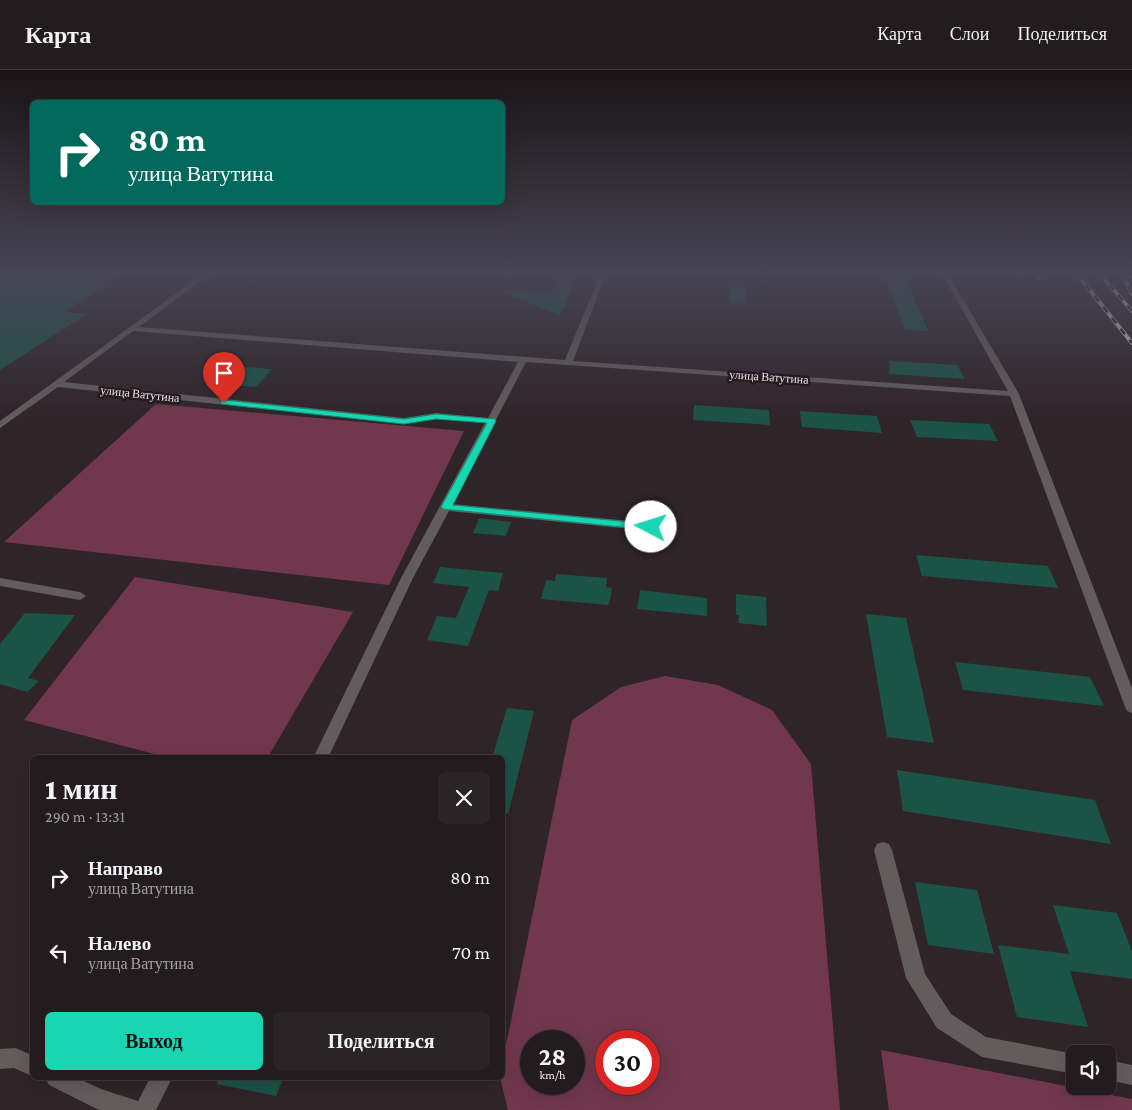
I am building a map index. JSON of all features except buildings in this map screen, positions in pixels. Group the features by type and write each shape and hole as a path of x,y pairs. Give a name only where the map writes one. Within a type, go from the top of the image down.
{"street":[{"path":"0,425 141,323"},
{"path":"568,363 584,323"},
{"path":"973,323 1014,394 1132,707"},
{"name":"улица Ватутина","path":"132,329 568,363 1014,394"},
{"path":"321,755 407,578 524,359"},
{"name":"улица Ватутина","path":"56,384 404,421 436,416 492,421"},
{"path":"446,507 651,527"},
{"path":"0,582 80,596"},
{"path":"883,850 916,978 944,1021 982,1047 1066,1062"},
{"path":"0,1058 15,1058 30,1065"},
{"path":"1116,1072 1132,1075"},
{"path":"60,1080 98,1099 133,1110"},
{"path":"145,1110 160,1080"}],"shaded area":[{"path":"156,404 464,431 389,585 4,542"},
{"path":"135,577 353,612 269,755 158,755 24,720"},
{"path":"665,676 718,685 772,710 811,764 840,1110 508,1110 500,1080 505,1080 505,1050 572,720 621,687"},
{"path":"881,1050 1066,1086 1066,1095 1112,1095 1132,1099 1132,1110 889,1110"}],"railway":[{"path":"1116,323 1132,343"}],"route":[{"path":"224,403 404,421 436,416 492,421 446,507 651,527"}]}
